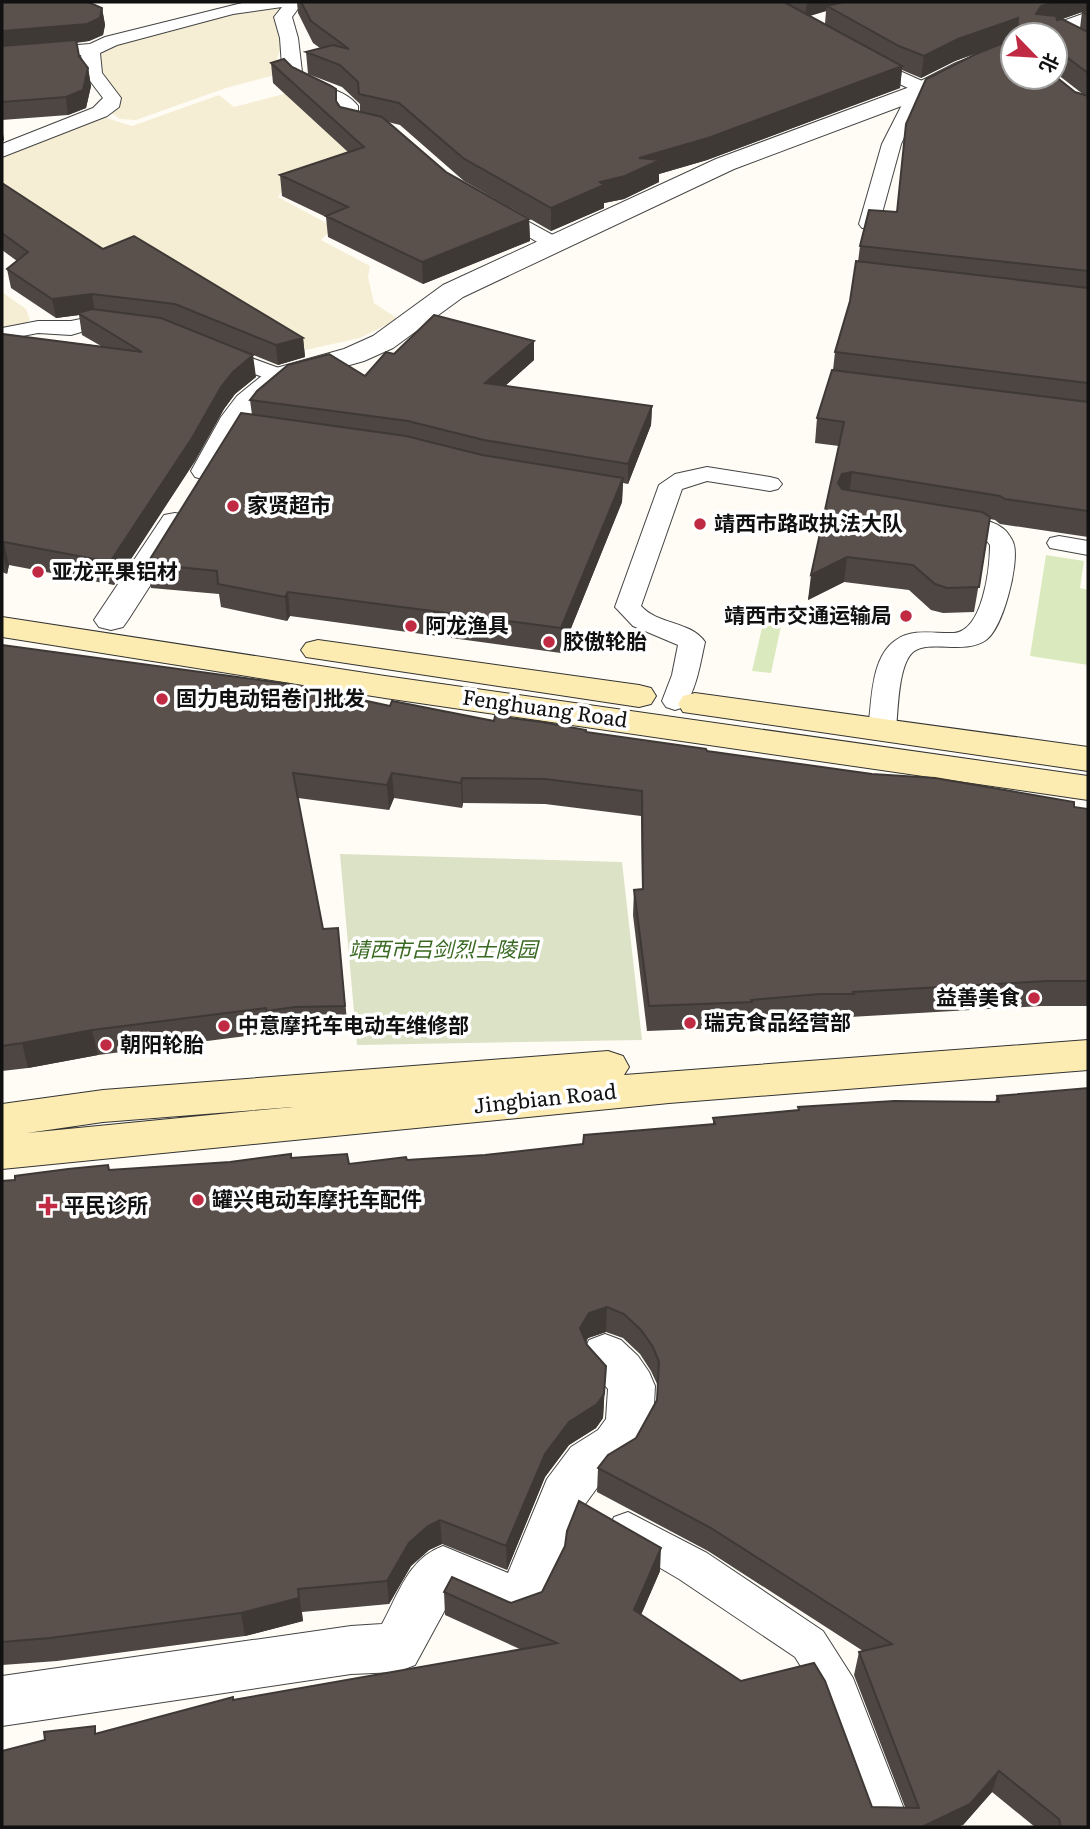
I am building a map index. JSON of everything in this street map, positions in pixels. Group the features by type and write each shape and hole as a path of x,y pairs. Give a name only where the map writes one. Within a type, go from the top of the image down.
{"main road":[{"name":"Fenghuang Road","path":"2,603 1088,759"},
{"name":"Fenghuang Road","path":"2,627 384,687 1088,788"},
{"name":"Jingbian Road","path":"2,1120 103,1106 1088,1033"},
{"name":"Jingbian Road","path":"2,1152 668,1087 1088,1055"}],"street":[{"path":"1069,26 1088,19"},
{"path":"111,620 244,428 236,417 247,402 279,376 354,355 383,342 453,291 725,164 919,91 964,68 999,60"},
{"path":"2,1701 351,1650 397,1648 429,1586 443,1569 513,1599 523,1595 537,1568 539,1554 564,1494 588,1462 615,1445 629,1424 632,1386 622,1370 605,1354"}],"lane":[{"path":"2,55 94,49 111,41 232,9 280,2"},
{"path":"295,2 283,17 289,41 288,60 299,80 341,98 349,106 348,121 360,127 379,127 391,131"},
{"path":"1069,39 1081,43"},
{"path":"2,151 100,112 112,103 112,98 90,65 90,53 94,49"},
{"path":"848,51 919,91 892,143 869,224"},
{"path":"476,199 553,243"},
{"path":"2,334 38,327 71,328 95,321 144,328"},
{"path":"195,341 219,354 279,376"},
{"path":"675,701 685,675 692,642 678,632 657,629 636,619 628,607 671,485 686,476 709,472 770,484"},
{"path":"883,730 895,656 905,645 919,640 963,641 977,634 987,623 1003,550 999,538 986,528 932,519"},
{"path":"1059,543 1088,548"},
{"path":"564,1494 693,1566 809,1644 839,1692 890,1827"}],"shaded area":[{"path":"274,5 284,7 283,41 277,59 279,74 226,88 136,120 120,119 110,112 120,103 106,78 98,72 95,56 101,50 195,21"},
{"path":"299,90 358,152 283,190 278,197 334,227 321,240 370,266 368,277 374,303 398,319 360,338 287,354 112,261 2,194 2,156 100,116 132,126 219,95 234,107"},
{"path":"2,292 26,309 30,320 19,328 2,331"}],"green space":[{"path":"1046,555 1084,561 1080,588 1088,590 1088,665 1030,656"},
{"path":"765,615 783,617 771,673 752,671"},
{"name":"靖西市吕剑烈士陵园","path":"340,854 622,862 642,1040 357,1045"}],"building":[{"path":"2,2 88,2 102,8 100,18 87,24 2,31"},
{"path":"301,2 784,2 902,66 708,138 639,158 660,160 625,176 600,182 604,185 551,208 463,158 399,103 359,94 358,82 340,65 306,52 333,45 349,49 311,21"},
{"path":"844,2 1054,2 1041,6 1036,14 1056,16 1057,20 1066,21 1018,21 1018,18 999,21 999,25 958,39 924,56 899,46 827,6"},
{"path":"1069,22 1088,32 1088,73 1069,59"},
{"path":"76,40 79,56 88,68 83,90 66,97 2,102 2,46"},
{"path":"999,45 999,91 1069,91 1069,87 1088,96 1088,271 860,246 869,210 897,212 906,124 926,79"},
{"path":"284,59 292,67 336,89 336,101 340,107 382,117 446,172 529,219 422,262 326,216 348,207 280,175 364,147 271,63"},
{"path":"2,183 103,249 134,236 303,338 276,345 175,304 92,294 52,299 7,269 28,252 2,233"},
{"path":"856,261 1088,288 1088,383 835,352 850,301"},
{"path":"92,309 161,318 253,355 233,372 221,387 192,438 110,562 4,542 2,551 2,334 142,352 78,313"},
{"path":"434,315 534,341 485,383 652,406 628,464 484,440 408,421 250,400 288,365 329,354 365,376 386,352 394,354"},
{"path":"832,370 1088,402 1088,511 852,472 842,474 838,483 842,489 982,512 990,517 979,587 947,588 935,584 913,565 847,557 811,575 844,422 817,418"},
{"path":"241,413 406,436 482,455 623,478 561,628 288,592 285,597 218,584 217,571 147,564"},
{"path":"2,645 289,684 390,706 392,701 494,721 495,716 542,722 586,732 707,751 872,774 935,778 1074,802 1074,807 1088,809 1088,981 853,992 854,994 751,1000 752,1002 649,1006 634,890 643,889 642,791 545,779 462,778 461,783 392,773 387,785 293,773 323,929 338,928 345,1006 295,1007 267,1011 266,1008 92,1030 2,1046"},
{"path":"1088,1088 1088,1827 1061,1827 1059,1819 999,1771 970,1804 922,1827 2,1827 2,1751 45,1740 44,1732 95,1726 95,1734 233,1697 233,1700 557,1643 444,1592 452,1577 511,1603 542,1592 565,1546 567,1531 579,1501 661,1548 634,1610 741,1681 814,1663 825,1681 872,1807 919,1808 859,1652 892,1644 711,1528 598,1468 608,1455 636,1438 657,1400 659,1362 653,1347 641,1330 624,1314 607,1307 589,1313 580,1328 587,1345 606,1366 604,1394 597,1404 569,1422 545,1454 506,1546 440,1520 428,1526 409,1543 387,1581 298,1589 299,1598 241,1613 2,1642 2,1181 15,1180 15,1176 108,1165 109,1170 230,1162 291,1154 291,1158 347,1154 349,1164 406,1157 407,1160 485,1155 583,1144 584,1135 715,1124 713,1118 799,1110 798,1107 894,1101 999,1102 997,1096"}],"place":[{"name":"家贤超市","path":"233,506"},
{"name":"靖西市路政执法大队","path":"700,524"},
{"name":"亚龙平果铝材","path":"38,572"},
{"name":"靖西市交通运输局","path":"906,616"},
{"name":"阿龙渔具","path":"411,626"},
{"name":"胶傲轮胎","path":"549,642"},
{"name":"固力电动铝卷门批发","path":"162,699"},
{"name":"益善美食","path":"1034,998"},
{"name":"瑞克食品经营部","path":"690,1023"},
{"name":"中意摩托车电动车维修部","path":"224,1026"},
{"name":"朝阳轮胎","path":"106,1045"},
{"name":"罐兴电动车摩托车配件","path":"198,1200"},
{"name":"平民诊所","path":"48,1206"}]}
